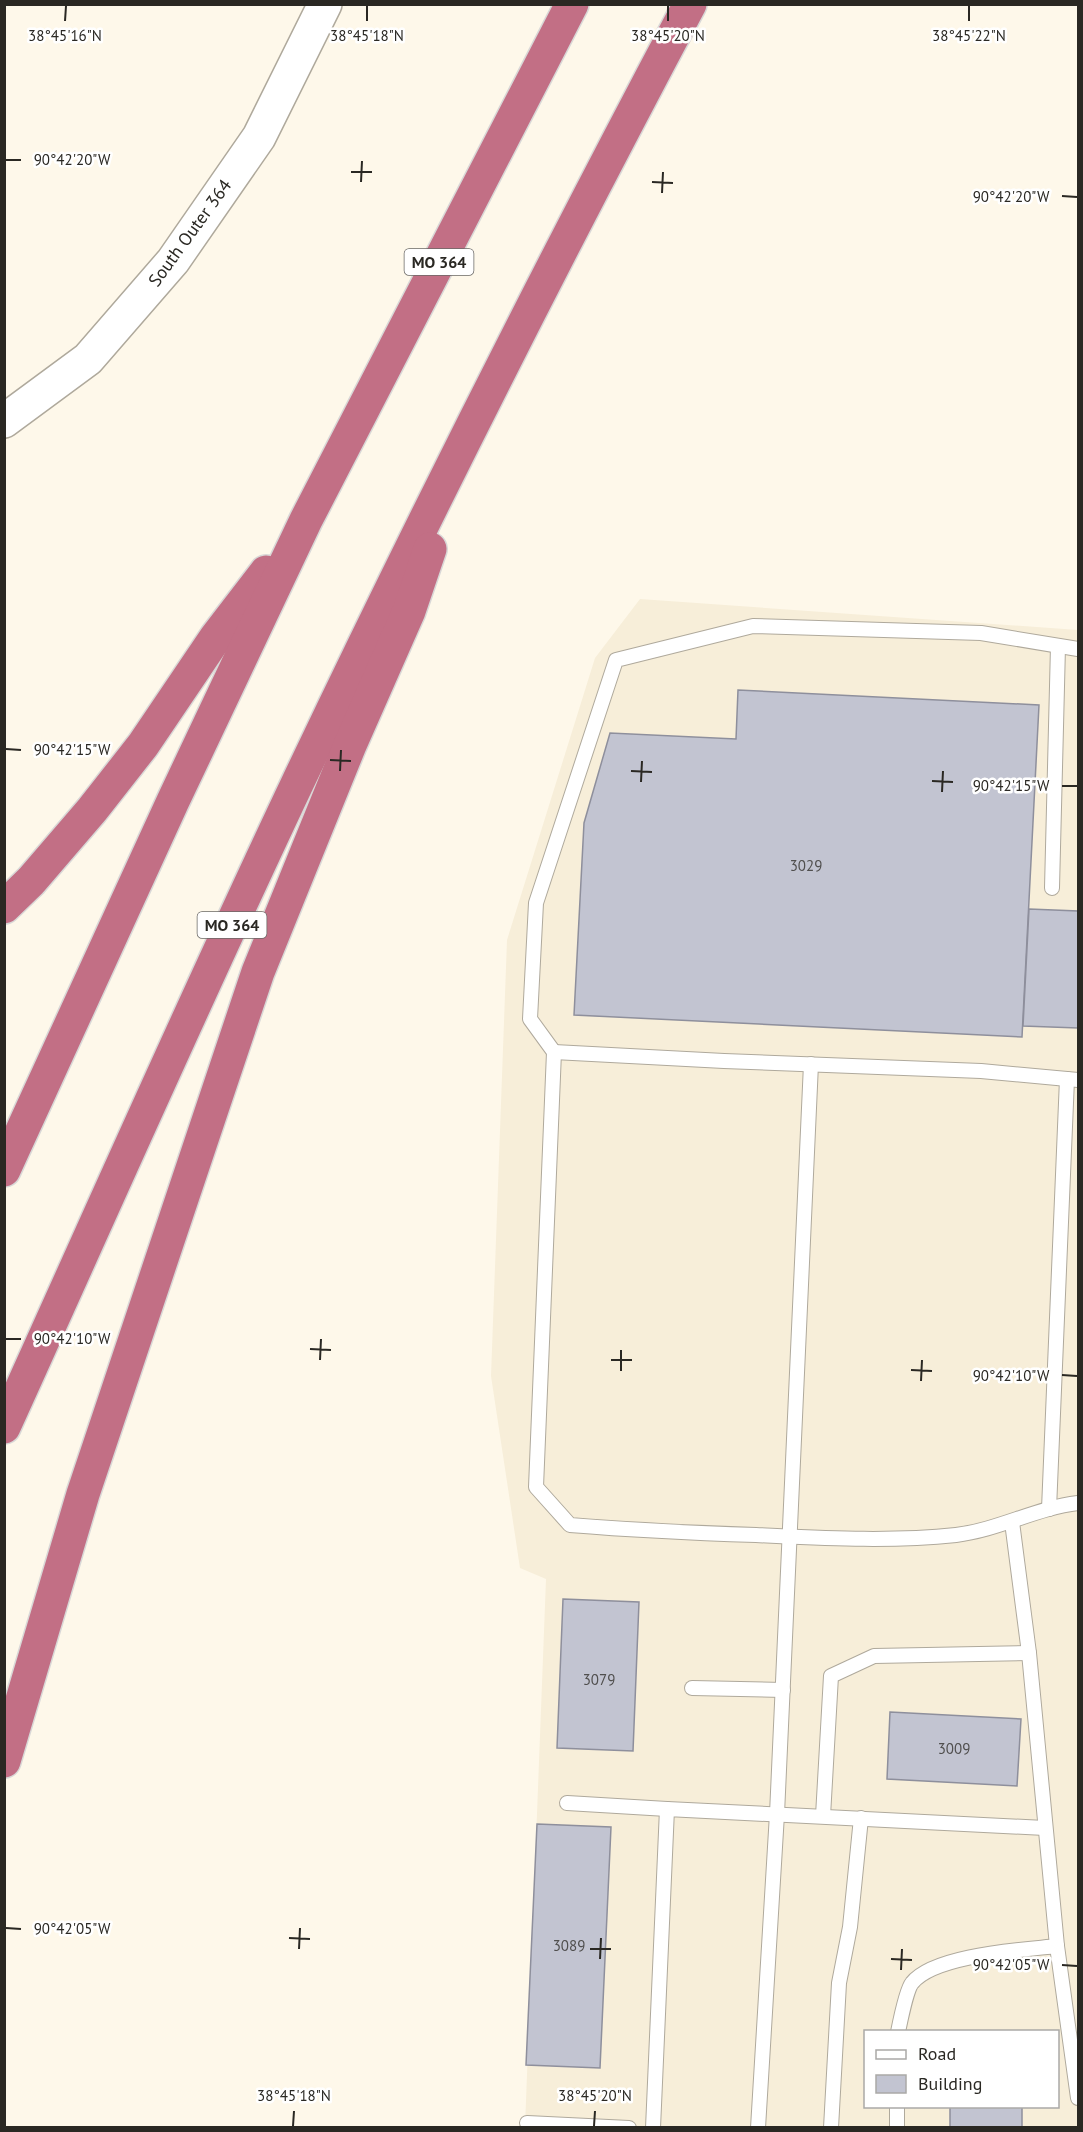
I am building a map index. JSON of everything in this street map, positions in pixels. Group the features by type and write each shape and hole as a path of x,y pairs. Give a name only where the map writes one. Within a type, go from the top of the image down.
{"highway":[{"name":"MO 364","path":"4,1170 173,801 306,520 572,4"},
{"name":"MO 364","path":"4,1427 296,786 470,428 580,212 690,4"},
{"path":"4,1761 83,1494 254,983 350,745 410,611 470,428"},
{"path":"4,907 32,880 136,754 216,637 306,520"}],"street":[{"name":"South Outer 364","path":"4,421 88,359 173,261 259,137 325,4"}],"lane":[{"path":"1078,649 981,633 753,626 616,660 536,903 530,1019 554,1052 536,1487 570,1525 791,1537 876,1539 958,1535 1078,1503"},
{"path":"1053,888 1058,646"},
{"path":"554,1052 981,1071 1073,1079 1049,1509"},
{"path":"758,2127 791,1537 811,1064"},
{"path":"1012,1522 1029,1653 1057,1947 1078,2098"},
{"path":"823,1816 831,1676 874,1656 1029,1653"},
{"path":"692,1688 783,1690"},
{"path":"567,1803 1045,1828"},
{"path":"653,2127 668,1809"},
{"path":"831,2127 839,1983 850,1927 861,1818"},
{"path":"898,2030 911,1983 936,1966 990,1953 1057,1947"},
{"path":"897,2108 897,2127"},
{"path":"527,2123 629,2127"}],"shaded area":[{"path":"640,599 1078,630 1078,2127 525,2127 546,1579 520,1568 491,1376 507,940 595,658"}],"building":[{"path":"738,690 1039,705 1022,1037 574,1015 584,823 610,733 736,739"},
{"path":"1029,909 1078,911 1078,1028 1023,1026"},
{"path":"563,1599 639,1602 633,1751 557,1748"},
{"path":"890,1712 1021,1719 1017,1786 887,1779"},
{"path":"537,1824 611,1827 600,2068 526,2065"},
{"path":"950,2108 1022,2108 1022,2128 950,2128"}]}
